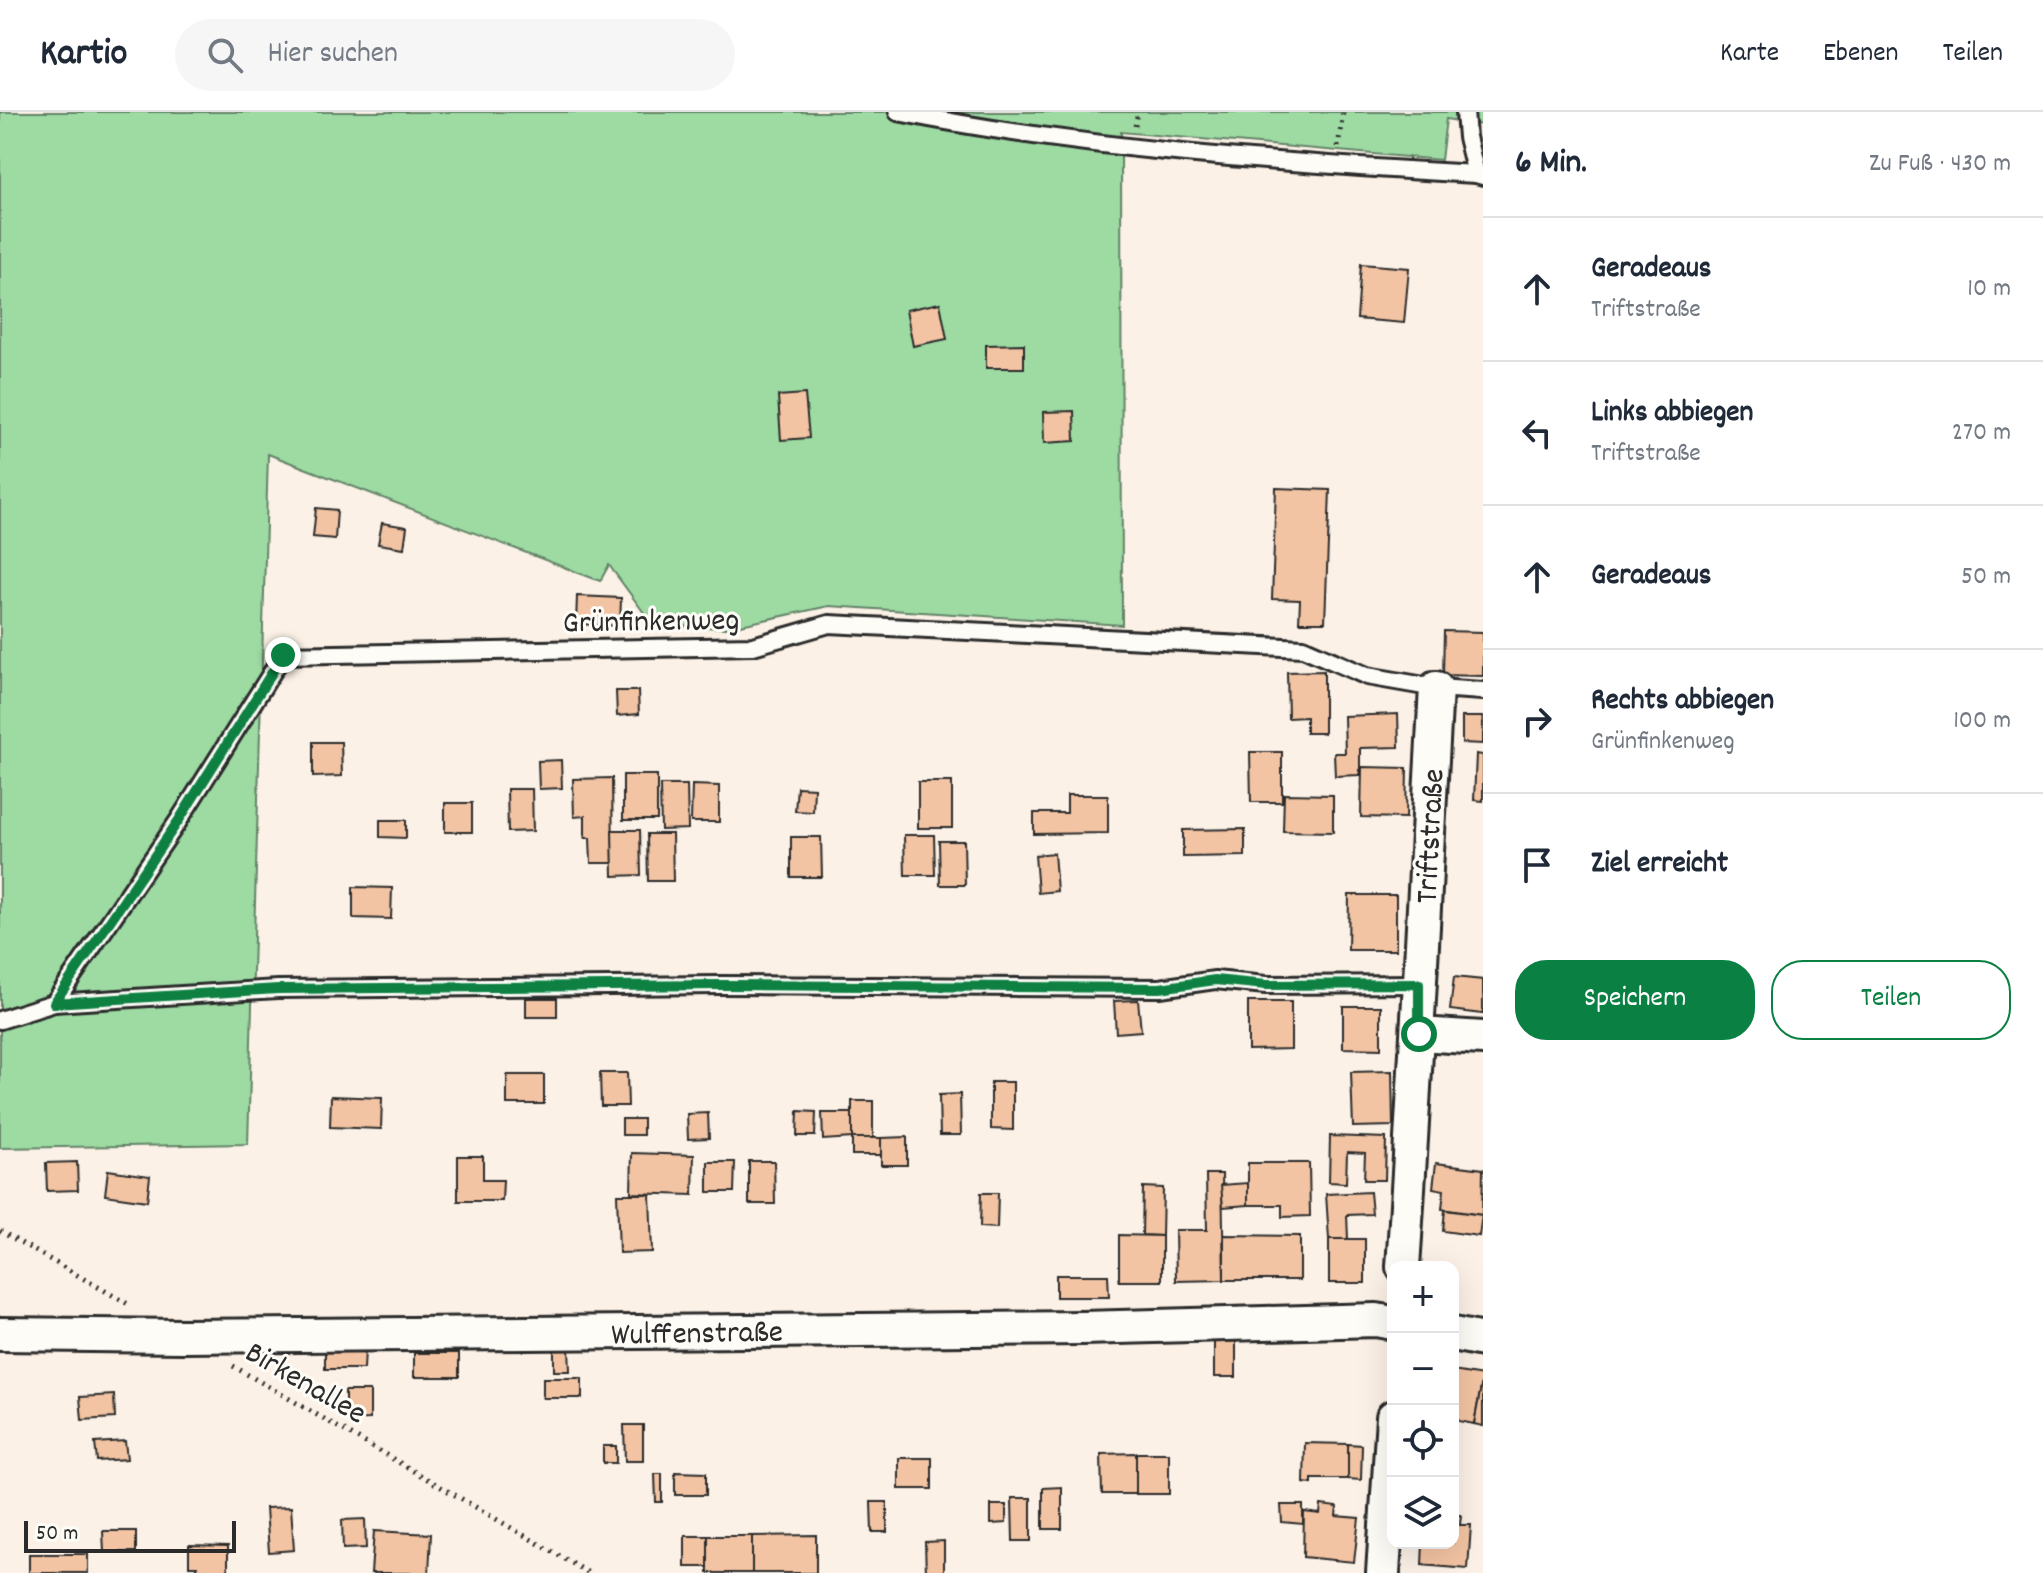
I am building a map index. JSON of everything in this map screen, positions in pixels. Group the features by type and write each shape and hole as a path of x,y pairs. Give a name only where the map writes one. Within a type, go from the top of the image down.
{"street":[{"name":"Triftstraße","path":"1403,1261 1419,1034 1419,984 1436,688"},
{"path":"1419,1034 1483,1038"},
{"name":"Wulffenstraße","path":"0,1334 183,1336 1083,1328 1387,1322"},
{"path":"1459,1335 1483,1340"},
{"path":"1383,1573 1389,1477"}],"lane":[{"path":"898,112 947,122 1131,146 1336,166 1479,175 1467,137 1465,112"},
{"name":"Grünfinkenweg","path":"54,1003 179,820 283,655 753,646 829,624 1303,648 1367,676 1436,688 1483,691"},
{"path":"0,1020 54,1003 278,989 720,985 1160,988 1215,980 1266,985 1419,984"}],"path":[{"path":"1336,166 1343,112"},
{"path":"0,1231 129,1305"},
{"name":"Birkenallee","path":"224,1360 589,1573"}],"green space":[{"path":"0,112 1483,112 1483,125 1446,119 1441,160 1121,132 1122,625 829,606 727,628 653,625 609,565 600,581 268,454 248,1144 0,1148"}],"building":[{"path":"1361,264 1409,268 1404,323 1357,319"},
{"path":"940,303 947,339 913,346 906,310"},
{"path":"1024,344 1024,368 986,368 986,345"},
{"path":"805,394 809,438 781,440 778,396"},
{"path":"1074,411 1075,441 1044,443 1043,412"},
{"path":"1276,488 1330,490 1325,622 1299,622 1300,600 1272,599"},
{"path":"316,508 337,510 335,539 313,537"},
{"path":"382,523 407,527 404,548 378,544"},
{"path":"577,596 621,598 620,626 576,624"},
{"path":"1444,631 1483,632 1483,676 1443,675"},
{"path":"1324,671 1324,733 1306,733 1306,717 1288,718 1287,672"},
{"path":"616,691 638,691 639,714 617,716"},
{"path":"1398,714 1399,747 1360,748 1360,775 1335,776 1334,753 1345,753 1344,716"},
{"path":"1462,717 1483,717 1483,744 1462,743"},
{"path":"313,742 341,742 342,776 313,777"},
{"path":"1250,752 1282,752 1282,802 1251,802"},
{"path":"1476,754 1483,755 1483,801 1474,800"},
{"path":"561,760 562,788 539,789 538,761"},
{"path":"1362,767 1407,768 1406,818 1361,817"},
{"path":"623,775 657,775 657,820 623,820"},
{"path":"612,778 613,863 591,863 590,838 585,838 585,816 574,817 573,779"},
{"path":"918,782 952,782 952,828 918,828"},
{"path":"660,785 687,785 688,829 661,830"},
{"path":"692,785 719,786 719,822 691,822"},
{"path":"797,787 814,788 813,812 795,811"},
{"path":"507,789 532,789 533,831 508,832"},
{"path":"1284,794 1333,795 1333,832 1283,831"},
{"path":"1067,795 1108,795 1108,833 1034,834 1034,813 1067,813"},
{"path":"445,803 472,803 472,832 445,832"},
{"path":"380,820 406,820 406,838 380,837"},
{"path":"1245,829 1245,856 1183,857 1183,830"},
{"path":"612,830 640,830 641,875 613,876"},
{"path":"647,834 672,834 673,881 648,881"},
{"path":"904,835 934,835 935,875 905,875"},
{"path":"791,837 821,837 822,877 791,877"},
{"path":"939,841 964,841 965,885 940,885"},
{"path":"1054,853 1057,891 1038,893 1035,855"},
{"path":"353,887 392,888 391,919 353,918"},
{"path":"1349,895 1396,895 1396,950 1348,950"},
{"path":"1454,977 1483,980 1483,1014 1450,1010"},
{"path":"526,998 557,998 557,1017 526,1017"},
{"path":"1138,1000 1141,1031 1116,1033 1114,1001"},
{"path":"1248,1002 1291,1002 1291,1049 1248,1050"},
{"path":"1343,1006 1381,1006 1381,1049 1343,1048"},
{"path":"1392,1071 1393,1126 1353,1127 1351,1072"},
{"path":"600,1073 627,1073 628,1106 601,1106"},
{"path":"507,1075 544,1075 544,1104 507,1104"},
{"path":"991,1082 1013,1082 1013,1130 991,1129"},
{"path":"960,1094 961,1135 940,1135 939,1095"},
{"path":"331,1096 382,1098 381,1129 330,1127"},
{"path":"852,1101 873,1101 873,1138 852,1138"},
{"path":"798,1111 816,1112 815,1136 797,1136"},
{"path":"708,1113 709,1138 688,1139 687,1114"},
{"path":"822,1113 852,1113 852,1138 823,1140"},
{"path":"622,1119 643,1119 643,1135 622,1135"},
{"path":"1330,1136 1386,1138 1385,1180 1364,1180 1365,1153 1347,1152 1346,1183 1329,1182"},
{"path":"907,1137 907,1165 881,1165 881,1138"},
{"path":"852,1138 881,1138 881,1155 852,1155"},
{"path":"632,1153 694,1155 693,1195 631,1193"},
{"path":"458,1156 483,1156 483,1180 503,1180 502,1201 458,1201"},
{"path":"749,1161 774,1161 775,1204 749,1204"},
{"path":"77,1162 78,1190 47,1191 46,1163"},
{"path":"708,1162 735,1162 734,1192 708,1192"},
{"path":"1248,1163 1309,1163 1310,1216 1282,1217 1282,1205 1248,1205"},
{"path":"1436,1163 1483,1169 1482,1215 1442,1209 1444,1190 1433,1188"},
{"path":"108,1170 150,1176 147,1201 105,1195"},
{"path":"1206,1174 1222,1174 1224,1280 1176,1281 1175,1230 1207,1230"},
{"path":"1248,1183 1248,1205 1223,1207 1221,1185"},
{"path":"1143,1187 1163,1188 1162,1236 1142,1235"},
{"path":"1370,1192 1372,1214 1347,1215 1348,1239 1329,1239 1326,1194"},
{"path":"981,1193 998,1193 997,1228 980,1227"},
{"path":"617,1194 650,1194 652,1252 619,1253"},
{"path":"1445,1210 1482,1215 1479,1236 1443,1231"},
{"path":"1119,1235 1162,1236 1162,1281 1119,1281"},
{"path":"1224,1235 1300,1236 1300,1280 1224,1280"},
{"path":"1329,1239 1365,1239 1365,1283 1329,1283"},
{"path":"1056,1275 1108,1275 1109,1297 1056,1297"},
{"path":"1236,1340 1236,1377 1214,1377 1214,1341"},
{"path":"569,1347 570,1371 554,1371 554,1348"},
{"path":"325,1349 365,1349 364,1369 325,1369"},
{"path":"414,1353 459,1353 459,1377 414,1377"},
{"path":"1459,1372 1483,1376 1474,1424 1459,1421"},
{"path":"1483,1376 1483,1426 1474,1424"},
{"path":"543,1378 582,1378 582,1398 543,1398"},
{"path":"345,1391 370,1391 370,1419 345,1420"},
{"path":"114,1395 115,1418 82,1420 80,1397"},
{"path":"624,1425 643,1425 643,1461 625,1461"},
{"path":"125,1441 127,1459 97,1461 95,1443"},
{"path":"1305,1443 1348,1444 1348,1479 1312,1479 1312,1484 1304,1483"},
{"path":"1348,1444 1362,1445 1361,1480 1348,1479"},
{"path":"603,1446 616,1446 616,1463 603,1463"},
{"path":"1136,1453 1169,1453 1169,1494 1136,1494"},
{"path":"1136,1453 1136,1494 1102,1494 1101,1454"},
{"path":"899,1458 932,1458 932,1489 899,1489"},
{"path":"675,1472 706,1473 706,1495 675,1495"},
{"path":"655,1474 662,1474 662,1502 656,1502"},
{"path":"1062,1487 1062,1529 1043,1529 1043,1488"},
{"path":"1012,1498 1031,1498 1031,1541 1013,1541"},
{"path":"871,1502 887,1502 887,1532 872,1532"},
{"path":"991,1505 1006,1505 1006,1523 991,1524"},
{"path":"1281,1505 1303,1505 1303,1524 1282,1522"},
{"path":"1321,1505 1337,1507 1336,1516 1359,1518 1354,1562 1303,1557 1304,1512 1320,1514"},
{"path":"291,1507 294,1550 269,1552 266,1508"},
{"path":"1459,1515 1461,1515 1460,1525 1471,1525 1468,1569 1422,1565 1423,1549 1459,1549"},
{"path":"365,1519 366,1548 343,1549 342,1520"},
{"path":"103,1531 136,1531 136,1552 104,1552"},
{"path":"374,1531 431,1534 429,1573 371,1573"},
{"path":"816,1535 816,1573 752,1573 752,1536"},
{"path":"685,1536 708,1536 708,1567 685,1567"},
{"path":"708,1536 752,1536 752,1573 708,1573"},
{"path":"944,1541 944,1573 926,1573 925,1542"},
{"path":"189,1545 228,1546 228,1573 197,1573 197,1566 189,1566"},
{"path":"29,1554 88,1554 88,1573 29,1573"}],"route":[{"path":"283,655 179,820 54,1003 278,989 720,985 1160,988 1215,980 1266,985 1419,984 1419,1034"}]}
